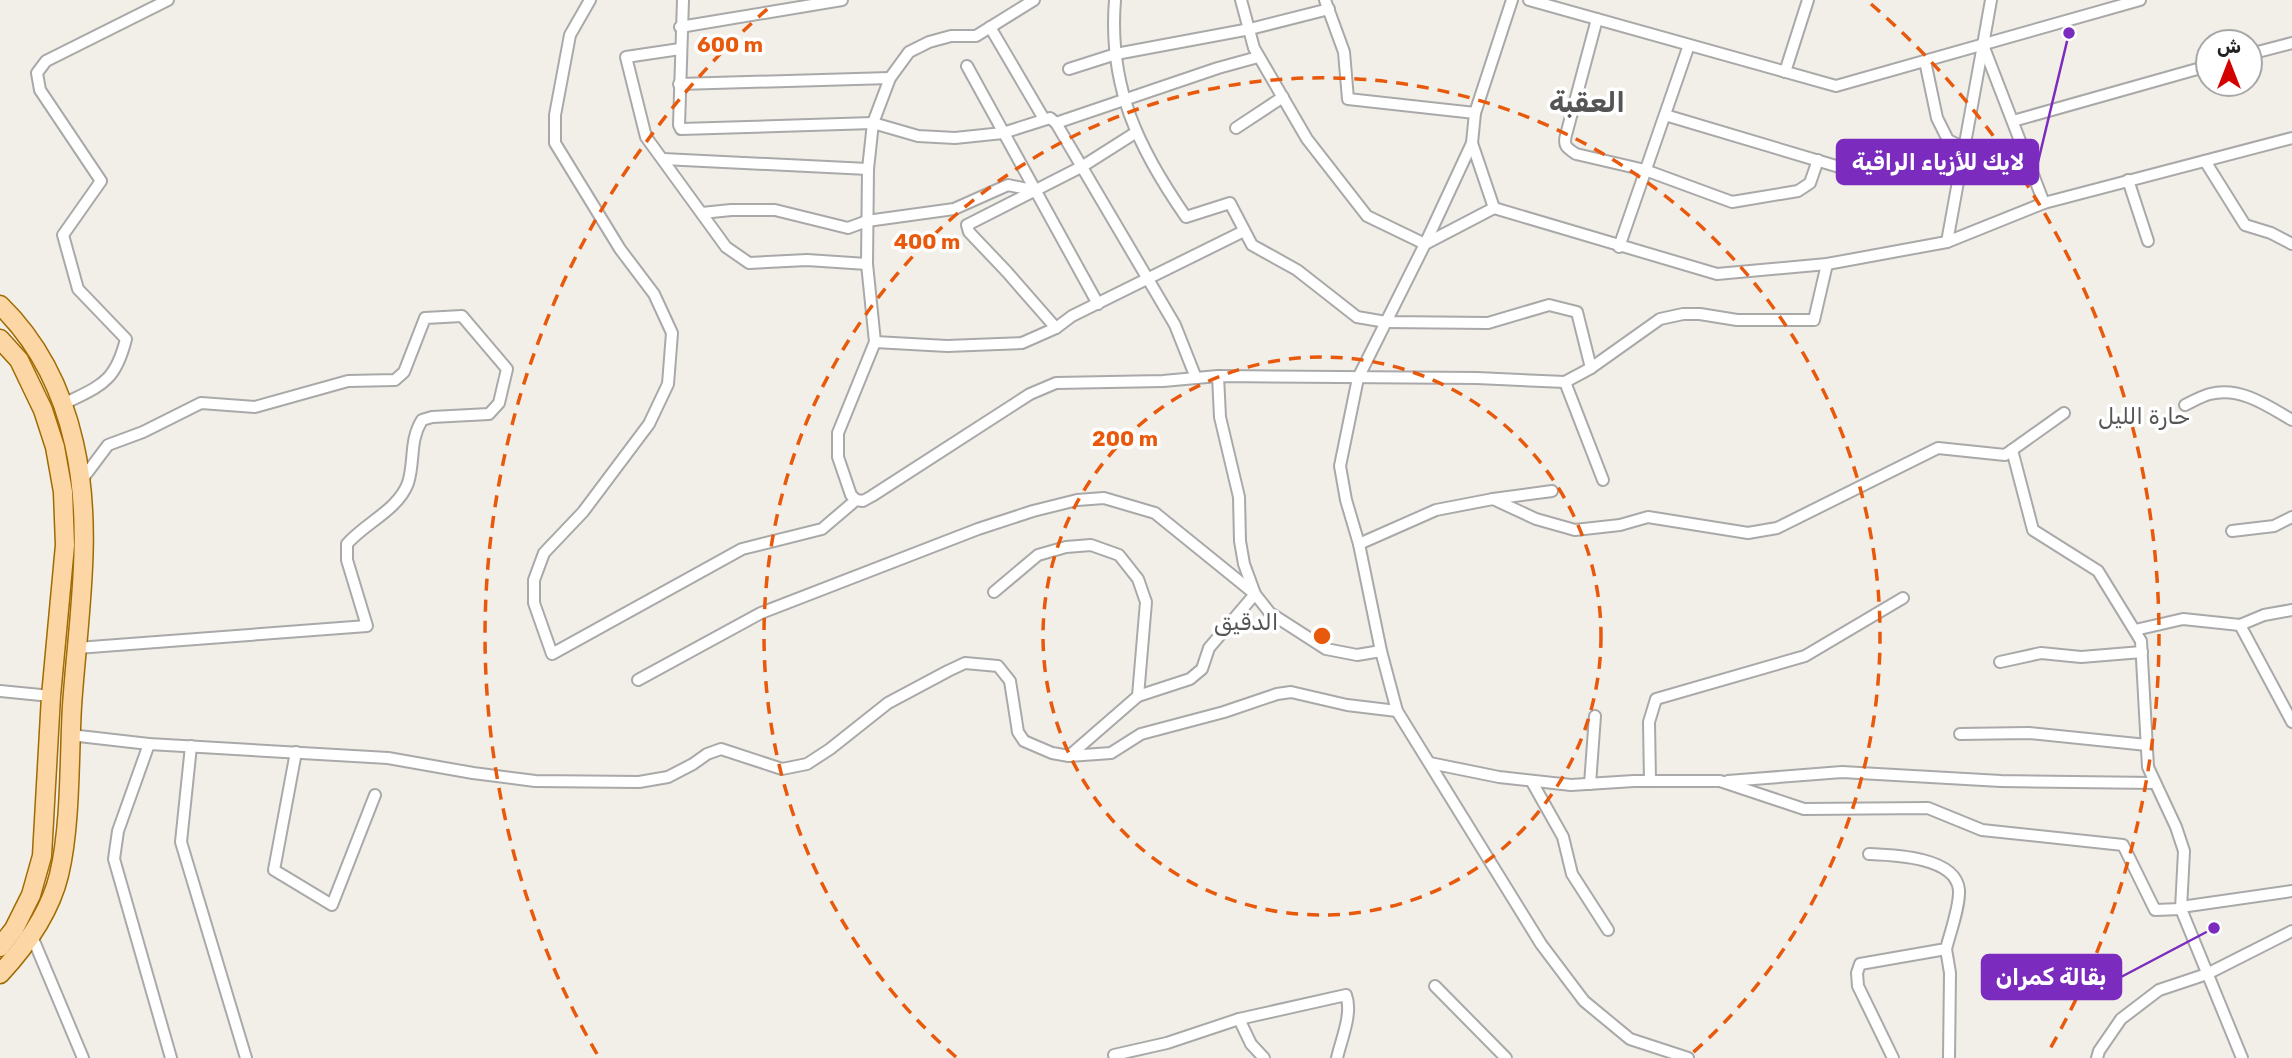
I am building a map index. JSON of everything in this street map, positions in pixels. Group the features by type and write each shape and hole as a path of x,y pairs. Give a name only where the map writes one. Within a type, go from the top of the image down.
{"main road":[{"path":"0,305 37,348 64,404 81,481 86,550 59,875 47,910 0,974"},
{"path":"0,339 19,360 43,410 55,447 63,492 65,545 51,696 42,856 32,895 14,929 0,947"},
{"path":"51,696 73,698"}],"street":[{"path":"64,404 106,383 120,361 126,339 78,289 63,234 101,181 40,90 37,73 46,61 168,0"},
{"path":"590,0 570,35 555,115 555,144 620,250 654,294 672,333 668,384 649,425 583,512 544,553 534,580 534,603 552,654 742,550 822,529 856,500"},
{"path":"683,0 680,49 681,129 873,123 918,136 955,138 1003,133 1050,118 1056,123 1083,166 1175,325 1196,378"},
{"path":"681,27 842,0"},
{"path":"1034,0 976,36 951,36 916,47 909,52 890,78 873,123 868,169 867,264 875,342 838,433 838,457 856,500 863,501 872,496 1044,387 1056,383 1163,381 1217,376 1477,378 1565,382 1591,368 1660,319 1683,314 1700,314 1737,320 1814,320 1827,264"},
{"path":"1115,0 1116,54 1125,101 1135,133 1159,178 1185,217 1230,203 1252,245 1297,270 1357,317 1385,322 1488,323 1549,306 1577,312 1591,368"},
{"path":"1241,0 1258,57 1307,139 1367,216 1425,244"},
{"path":"1511,0 1475,113 1472,143 1358,378 1340,466 1397,711 1541,944 1584,1001 1630,1039 1688,1058"},
{"path":"1529,0 1836,86 2134,1"},
{"path":"1786,72 1808,0"},
{"path":"1947,242 1992,0"},
{"path":"1069,69 1116,54 1250,29 1327,4 1344,52 1348,99 1475,113"},
{"path":"1597,19 1564,142 1566,148 1576,154 1645,170 1732,202 1798,191 1810,183 1818,160"},
{"path":"990,27 1044,119"},
{"path":"2264,50 2292,43"},
{"path":"1619,247 1689,45"},
{"path":"1983,45 2045,203"},
{"path":"680,49 626,57 646,137 726,247 749,263 807,260 867,264"},
{"path":"1056,123 1258,57"},
{"path":"1926,61 1937,118 1948,140 1965,148"},
{"path":"967,66 1098,304"},
{"path":"2013,121 2194,70"},
{"path":"680,84 890,78"},
{"path":"1236,128 1283,97"},
{"path":"1665,115 1846,169 1965,148"},
{"path":"1056,328 969,232 967,225 1083,166 1135,133"},
{"path":"1425,244 1494,208 1717,274 1827,264 1947,242 2045,203 2292,138"},
{"path":"1472,143 1494,208"},
{"path":"663,159 868,169"},
{"path":"2205,161 2245,225 2272,233 2292,244"},
{"path":"2128,180 2148,241"},
{"path":"702,213 775,210 848,228 867,221 954,209 1008,185 1037,191"},
{"path":"875,342 947,346 1022,343 1244,231"},
{"path":"77,648 366,625 347,560 347,544 358,531 397,502 408,483 415,432 422,420 489,414 499,403 507,369 462,316 425,317 404,372 395,380 348,381 255,408 201,403 144,432 108,445 81,481"},
{"path":"1217,376 1220,417 1239,497 1240,541 1244,564 1255,594"},
{"path":"1565,382 1603,481"},
{"path":"2185,405 2212,393 2234,393 2258,400 2292,420"},
{"path":"1493,499 1536,519 1575,530 1620,525 1648,517 1748,533 1777,528 1938,448 2005,456 2064,413"},
{"path":"2012,450 2033,530 2098,571 2141,640 2148,767 2176,827 2184,851 2181,908 2242,1058"},
{"path":"1359,544 1436,510 1552,491"},
{"path":"638,680 761,613 978,529 1077,500 1104,498 1154,513 1255,594 1270,612 1326,649 1357,655 1381,651"},
{"path":"2232,531 2274,526 2292,517"},
{"path":"994,592 1038,555 1048,552 1091,545 1119,555 1138,579 1146,602 1138,696"},
{"path":"1069,756 1138,696 1190,679 1202,669 1209,648 1255,594"},
{"path":"1650,781 1649,722 1656,699 1805,656 1903,598"},
{"path":"2135,630 2183,619 2240,625 2264,615 2292,610"},
{"path":"2240,625 2292,722"},
{"path":"2000,662 2041,653 2081,657 2141,652"},
{"path":"70,735 149,744 388,758 535,781 639,782 668,777 721,749 782,769 807,764 830,750 888,703 965,663 998,666 1010,681 1018,732 1024,741 1052,753 1069,756 1111,753 1141,734 1291,692 1347,705 1397,711"},
{"path":"0,691 51,696"},
{"path":"1590,784 1595,716"},
{"path":"1960,734 2029,733 2147,745"},
{"path":"149,744 118,831 114,859 171,1058"},
{"path":"191,746 181,842 246,1058"},
{"path":"296,752 274,870 332,905 375,795"},
{"path":"1430,763 1532,782 1571,785 1720,781 1842,772 2001,781 2155,783"},
{"path":"1720,781 1804,809 1928,808 1982,830 2123,845 2155,910 2292,891"},
{"path":"1532,782 1563,837 1572,874 1608,930"},
{"path":"1869,854 1904,855 1946,869 1957,882 1960,893 1946,949 1950,973 1950,1058"},
{"path":"2097,1058 2121,1020 2159,990 2207,974 2292,931"},
{"path":"31,934 83,1058"},
{"path":"1894,1058 1858,986 1857,973 1860,964 1946,949"},
{"path":"1435,986 1506,1058"},
{"path":"1114,1055 1167,1043 1238,1019 1346,995 1349,1003 1337,1058"},
{"path":"1238,1019 1251,1044 1264,1058"}],"place":[{"name":"لايك للأزياء الراقية","path":"2069,33"},
{"name":"بقالة كمران","path":"2214,928"}],"district":[{"name":"العقبة","path":"1587,102"},
{"name":"حارة الليل","path":"2144,416"},
{"name":"الدقيق","path":"1246,622"}]}
